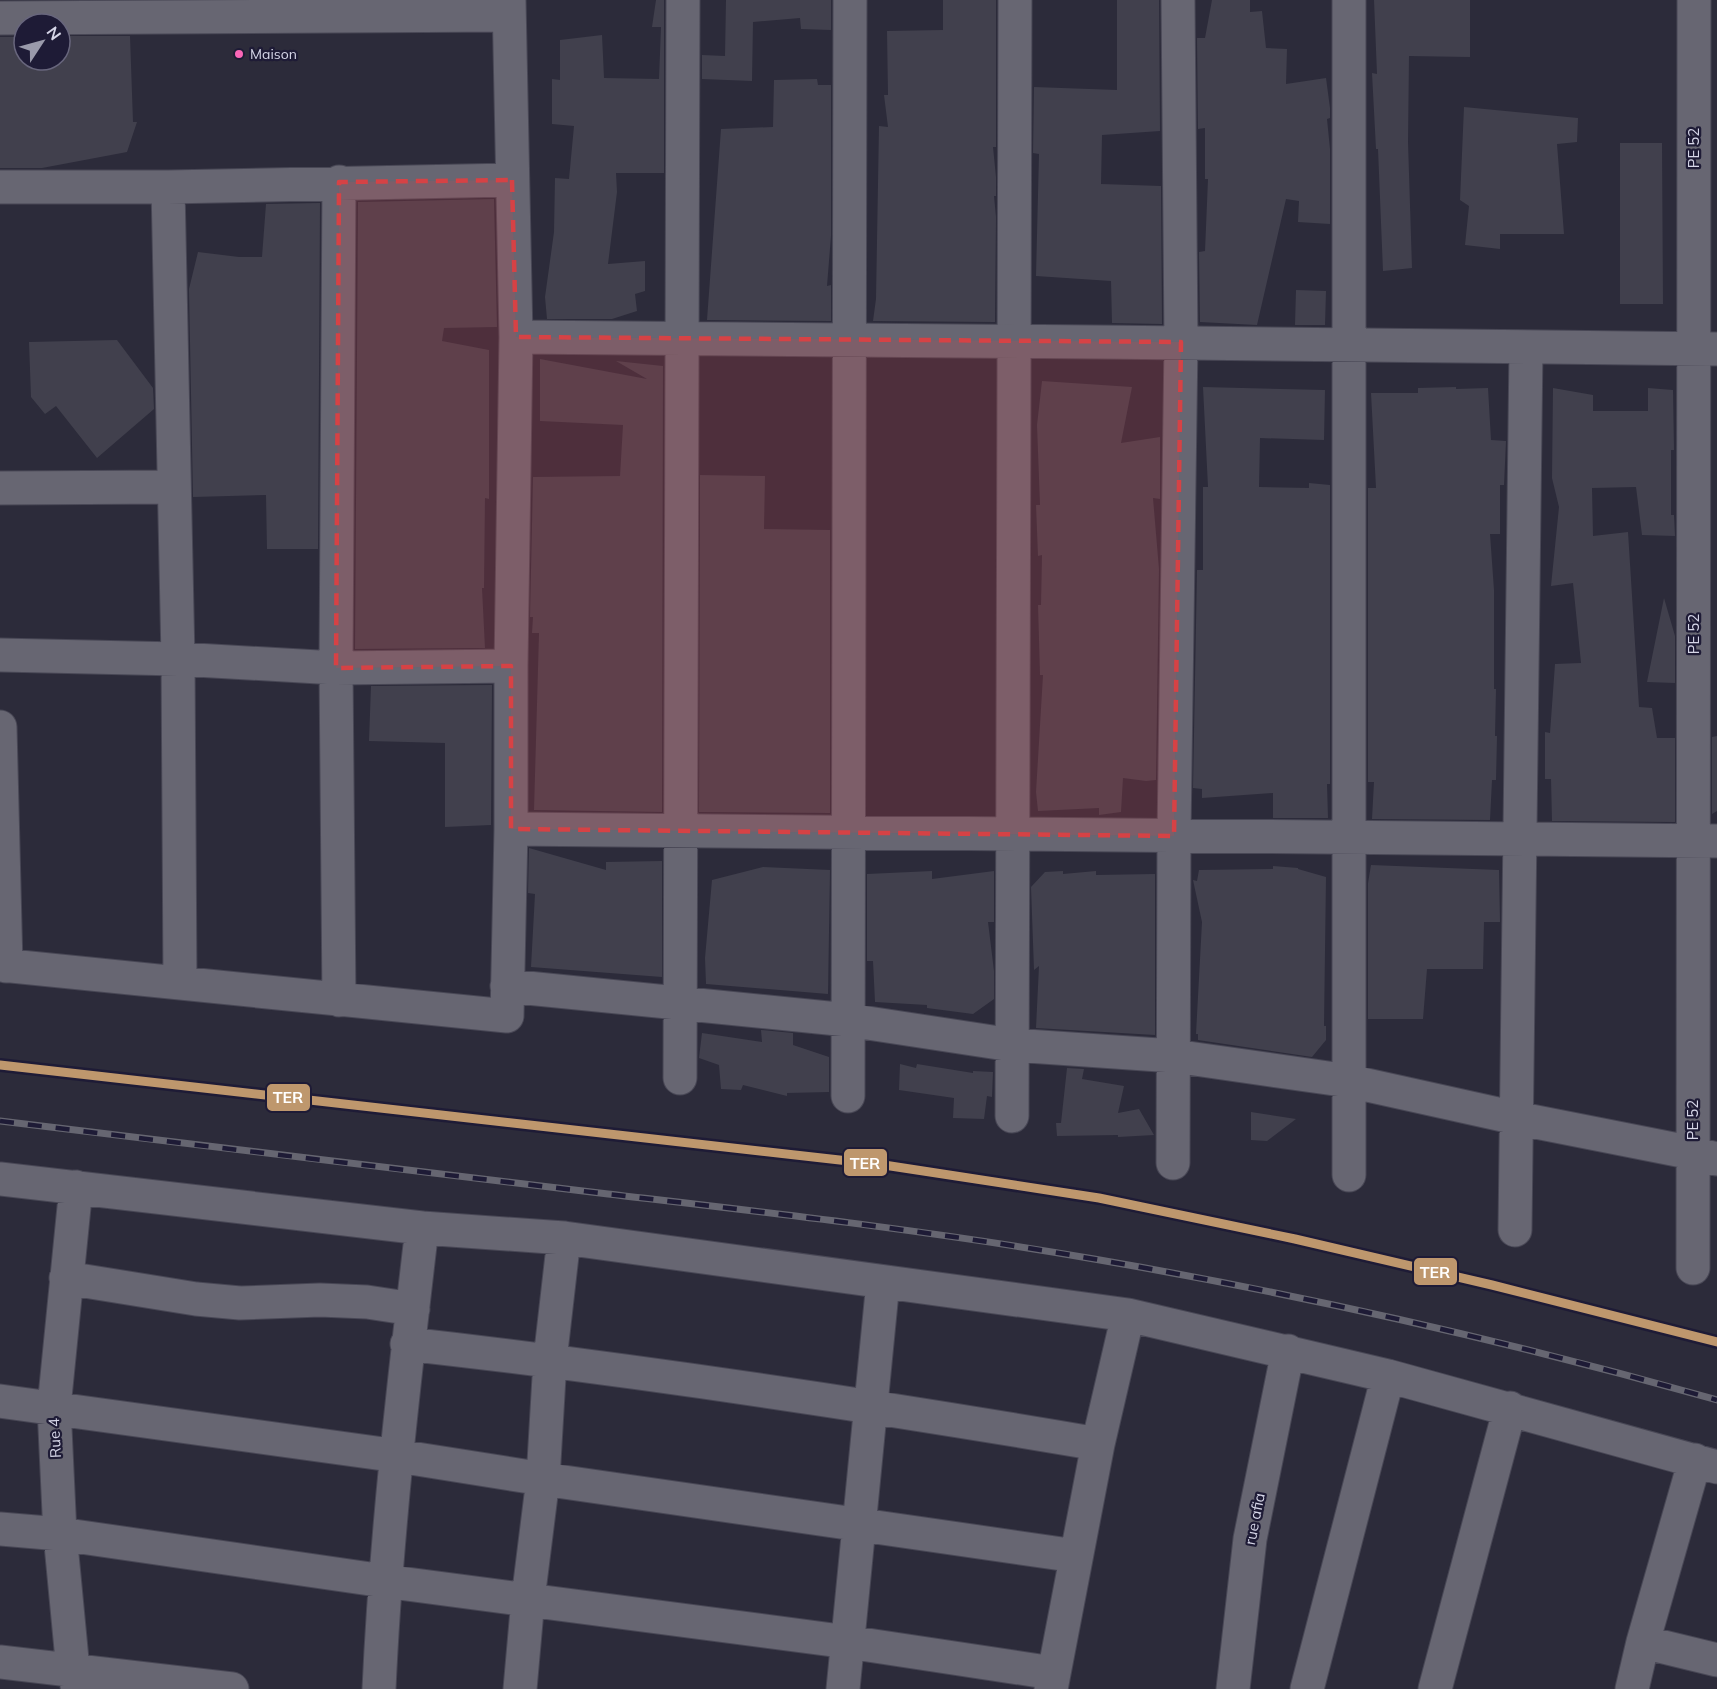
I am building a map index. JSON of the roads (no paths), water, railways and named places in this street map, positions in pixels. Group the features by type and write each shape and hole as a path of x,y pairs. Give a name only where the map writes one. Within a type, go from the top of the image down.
{"street":[{"path":"680,1078 683,0"},
{"path":"848,1096 850,0"},
{"path":"1012,1116 1015,0"},
{"path":"1173,1163 1174,836 1181,342 1178,0"},
{"path":"1349,0 1349,1175"},
{"name":"PE 52","path":"1693,1268 1705,1156 1706,349 1694,0"},
{"path":"0,18 509,8 516,337 507,1016 3,965 0,728"},
{"path":"0,187 168,187 512,180"},
{"path":"339,182 336,668 339,1000"},
{"path":"168,187 178,658 180,983"},
{"path":"516,337 1706,349"},
{"path":"1515,1230 1526,347"},
{"path":"0,488 173,487"},
{"path":"0,655 178,658 336,668 511,666"},
{"path":"511,829 1705,841"},
{"path":"507,986 848,1020 1012,1045 1174,1056 1349,1081 1705,1156"},
{"path":"0,1179 422,1228 564,1238 1128,1315 1388,1376 1706,1464 1643,1642 1632,1689"},
{"name":"Rue 4","path":"76,1187 54,1407 60,1534 76,1679"},
{"path":"379,1689 384,1581 422,1228"},
{"path":"520,1689 528,1599 543,1479 550,1360 564,1238"},
{"path":"66,1278 196,1299 240,1303 320,1300 367,1302 412,1310"},
{"path":"843,1689 883,1282"},
{"path":"0,1529 60,1534 384,1581 848,1642 1052,1681 1098,1444 1128,1315"},
{"path":"408,1344 550,1360 871,1406 1098,1444"},
{"name":"rue afia","path":"1233,1689 1250,1539 1288,1351"},
{"path":"1307,1689 1388,1376"},
{"path":"0,1401 398,1456 1076,1556"},
{"path":"1435,1689 1510,1408"},
{"path":"1643,1642 1717,1660"},
{"path":"0,1662 76,1679 232,1689"}],"railway":[{"path":"0,1121 791,1216 1034,1249 1251,1288 1407,1321 1485,1339 1717,1400"}],"place":[{"name":"Maison","path":"239,54"}]}
